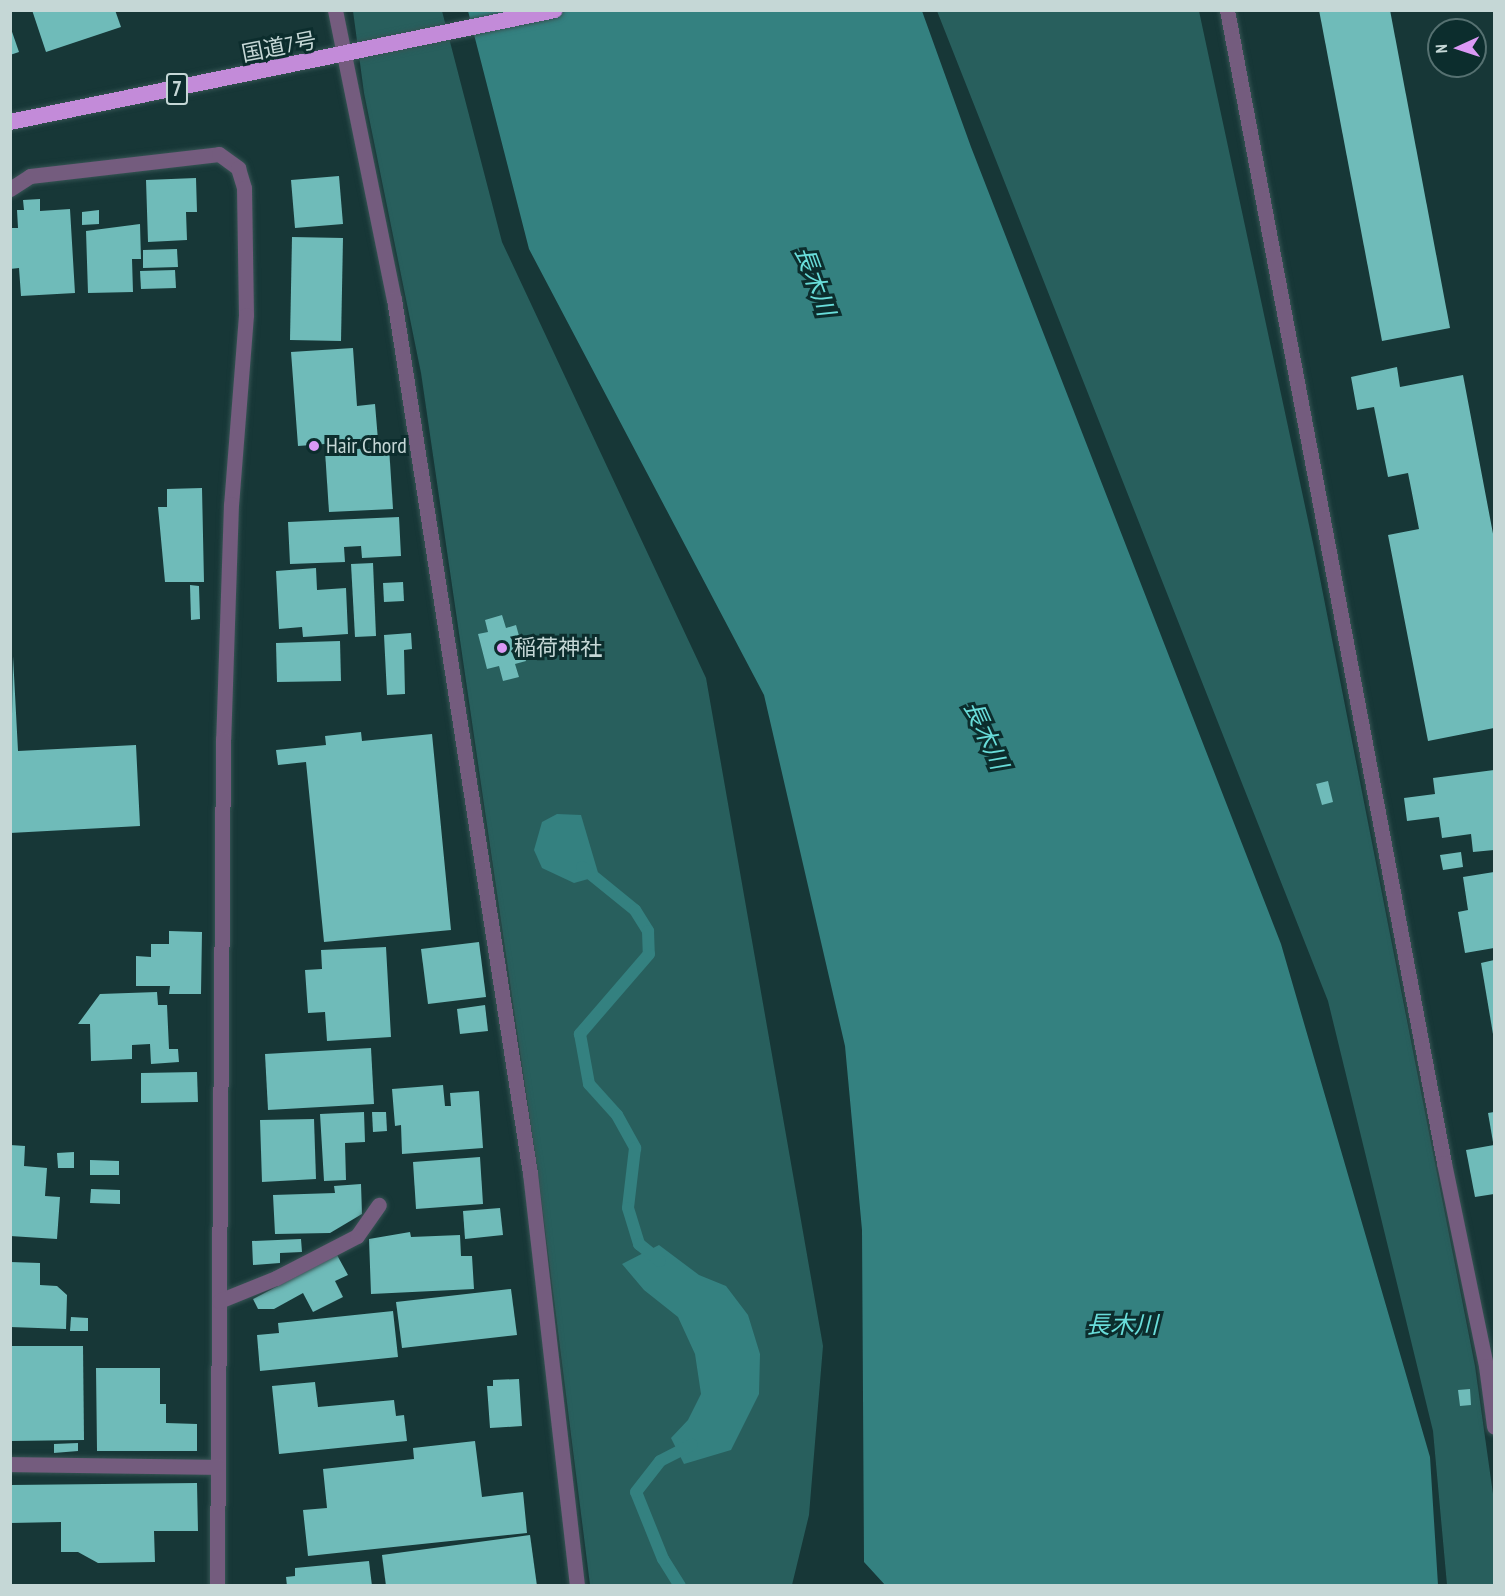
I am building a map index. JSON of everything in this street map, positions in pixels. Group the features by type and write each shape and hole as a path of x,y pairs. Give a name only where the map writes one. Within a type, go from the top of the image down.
{"highway":[{"name":"国道7号","path":"10,122 344,57 555,10"}],"street":[{"path":"335,10 394,299 530,1173 577,1586"},
{"path":"1227,10 1444,1163 1490,1365 1494,1426"},
{"path":"10,189 30,176 219,154 238,168 244,188 246,315 231,504 223,739 217,1586"},
{"path":"219,1301 276,1278 357,1236 379,1205"},
{"path":"10,1464 217,1467"}],"shaded area":[{"path":"353,11 442,11 502,242 706,678 823,1346 809,1515 792,1585 590,1585 539,1181 421,373 364,93"},
{"path":"937,11 1199,11 1314,548 1475,1366 1494,1501 1494,1585 1447,1585 1433,1431 1328,1001"}],"water":[{"name":"長木川","path":"468,11 922,11 971,147 1281,944 1430,1457 1438,1585 886,1586 864,1562 862,1230 845,1046 764,695 529,249"},
{"path":"557,814 581,815 599,876 574,883 542,868 534,850 542,822"},
{"path":"659,1245 699,1275 726,1286 748,1315 760,1354 759,1394 731,1450 684,1464 671,1438 688,1420 701,1394 695,1354 678,1317 644,1290 622,1264"}],"building":[{"path":"32,10 115,10 121,27 46,52"},
{"path":"1319,10 1390,10 1450,328 1382,341"},
{"path":"10,26 19,52 10,55"},
{"path":"339,176 343,224 295,228 291,180"},
{"path":"196,178 197,212 186,212 187,240 148,242 146,180"},
{"path":"40,199 40,211 70,209 75,293 21,296 19,268 10,269 10,228 18,228 17,210 24,210 23,200"},
{"path":"99,210 99,224 82,225 82,212"},
{"path":"140,224 141,259 132,259 133,292 88,293 86,231"},
{"path":"292,237 343,238 341,341 290,340"},
{"path":"177,249 178,267 143,268 143,250"},
{"path":"175,270 176,288 141,289 140,271"},
{"path":"353,348 357,406 375,404 378,440 298,446 291,352"},
{"path":"1397,367 1400,387 1463,375 1494,539 1494,728 1428,741 1388,535 1419,529 1408,473 1388,477 1374,407 1357,410 1351,377"},
{"path":"389,447 393,509 329,512 325,451"},
{"path":"202,488 204,582 165,582 158,507 167,507 167,489"},
{"path":"399,517 401,556 362,558 361,546 344,547 345,562 290,564 288,522"},
{"path":"373,563 376,636 355,637 351,564"},
{"path":"316,568 317,590 346,588 348,634 303,637 302,627 279,629 276,571"},
{"path":"403,582 404,601 384,602 383,583"},
{"path":"190,585 199,586 200,619 191,620"},
{"name":"稲荷神社","path":"502,615 506,628 516,625 526,661 515,664 519,677 503,681 499,666 487,669 478,634 488,632 485,620"},
{"path":"411,633 412,649 404,650 405,694 387,695 384,635"},
{"path":"340,641 341,681 277,682 276,643"},
{"path":"13,656 18,751 136,745 140,826 10,833"},
{"path":"361,732 362,741 432,734 451,930 324,942 306,762 278,765 276,750 326,745 325,736"},
{"path":"1494,770 1494,850 1473,852 1471,834 1442,838 1439,817 1407,821 1404,798 1435,794 1433,778"},
{"path":"1328,781 1333,802 1322,805 1316,784"},
{"path":"1461,852 1463,867 1443,870 1440,855"},
{"path":"1494,872 1494,948 1465,953 1458,912 1468,910 1463,877"},
{"path":"169,931 202,932 201,994 169,994 170,986 136,986 136,956 151,957 151,944 169,944"},
{"path":"479,942 486,997 428,1004 421,949"},
{"path":"386,947 391,1037 327,1041 325,1012 308,1013 305,970 322,969 321,950"},
{"path":"1494,960 1494,1034 1493,1034 1481,963"},
{"path":"157,992 158,1005 167,1005 169,1049 178,1049 179,1062 151,1064 150,1044 132,1045 132,1059 91,1061 90,1024 78,1024 100,994"},
{"path":"485,1005 488,1031 460,1034 457,1009"},
{"path":"371,1048 374,1104 268,1110 265,1054"},
{"path":"197,1072 198,1102 141,1103 141,1073"},
{"path":"443,1085 445,1106 451,1106 450,1093 479,1091 483,1148 402,1154 401,1125 395,1126 392,1089"},
{"path":"364,1112 365,1142 345,1143 346,1180 324,1181 320,1114"},
{"path":"372,1112 386,1112 387,1131 373,1132"},
{"path":"1494,1112 1494,1142 1493,1142 1488,1113"},
{"path":"314,1119 316,1179 262,1182 260,1120"},
{"path":"10,1145 25,1146 24,1166 47,1168 45,1196 60,1197 57,1239 10,1236"},
{"path":"1494,1145 1494,1194 1475,1197 1466,1150"},
{"path":"74,1152 74,1168 58,1168 57,1153"},
{"path":"480,1157 483,1204 416,1209 413,1162"},
{"path":"90,1160 119,1161 119,1175 90,1175"},
{"path":"361,1184 362,1214 330,1233 275,1234 273,1195 335,1193 334,1186"},
{"path":"91,1189 120,1190 120,1204 90,1203"},
{"path":"500,1208 503,1235 465,1239 463,1211"},
{"path":"410,1232 411,1237 460,1235 461,1256 472,1256 474,1289 371,1294 369,1239"},
{"path":"301,1239 302,1252 280,1253 280,1263 253,1265 252,1241"},
{"path":"337,1255 348,1275 335,1281 343,1297 313,1312 303,1293 274,1309 258,1309 253,1299"},
{"path":"10,1262 40,1263 40,1285 57,1286 67,1295 66,1329 10,1327"},
{"path":"511,1289 517,1335 402,1348 396,1302"},
{"path":"393,1311 398,1357 260,1371 257,1335 279,1333 278,1323"},
{"path":"71,1317 88,1318 88,1331 70,1331"},
{"path":"10,1346 83,1346 84,1440 10,1441"},
{"path":"96,1368 160,1368 160,1404 166,1404 166,1423 197,1424 197,1451 97,1451"},
{"path":"519,1379 522,1426 490,1428 487,1386 493,1386 493,1380"},
{"path":"315,1382 318,1407 394,1400 396,1416 404,1415 407,1441 279,1454 272,1386"},
{"path":"1470,1389 1471,1405 1460,1406 1458,1390"},
{"path":"475,1441 482,1497 523,1492 527,1533 308,1556 303,1510 327,1508 323,1469 414,1459 413,1448"},
{"path":"78,1443 78,1451 54,1453 54,1444"},
{"path":"197,1483 198,1531 154,1531 155,1562 98,1563 78,1552 61,1552 61,1522 10,1523 10,1485"},
{"path":"530,1535 537,1586 386,1586 382,1555"},
{"path":"369,1561 372,1586 287,1586 286,1577 295,1576 295,1568"}],"waterway":[{"path":"582,867 635,910 648,931 649,954 580,1034 589,1084 617,1115 635,1148 628,1208 639,1244 660,1261"},
{"path":"680,1586 663,1559 636,1492 660,1461 692,1445"}],"place":[{"name":"Hair Chord","path":"314,446"},
{"name":"稲荷神社","path":"502,648"}]}
